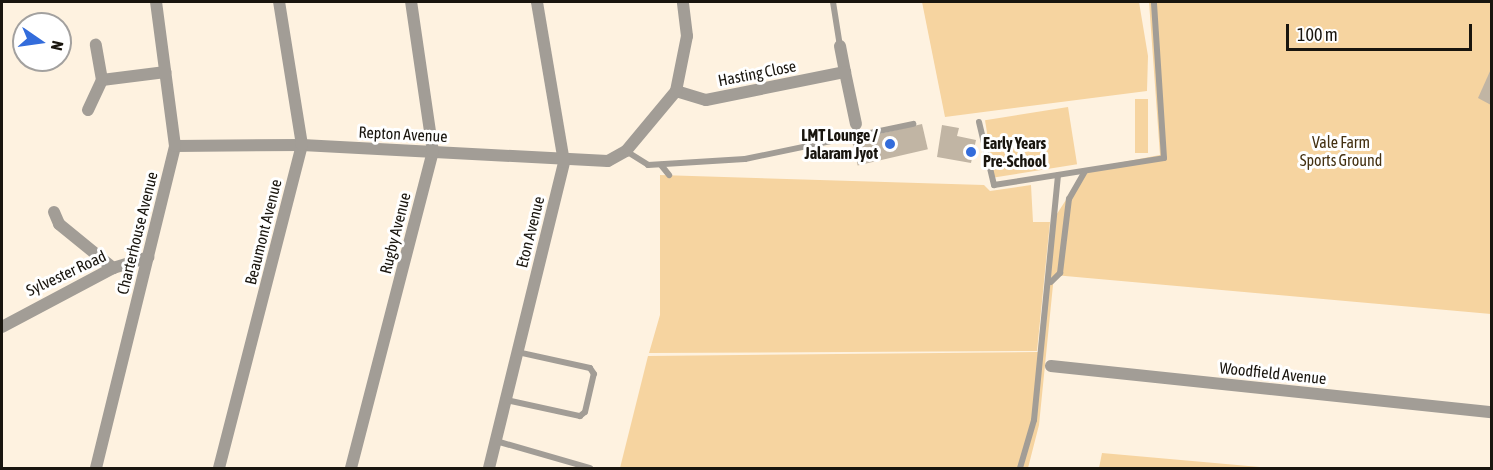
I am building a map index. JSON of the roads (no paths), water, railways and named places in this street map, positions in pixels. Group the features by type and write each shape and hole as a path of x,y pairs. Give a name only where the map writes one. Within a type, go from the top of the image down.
{"street":[{"name":"Charterhouse Avenue","path":"96,468 175,146 156,2"},
{"name":"Beaumont Avenue","path":"219,468 302,145 279,2"},
{"name":"Rugby Avenue","path":"351,468 433,152 411,2"},
{"name":"Eton Avenue","path":"489,468 564,162 537,2"},
{"path":"626,151 676,91 687,36 683,2"},
{"path":"88,110 102,80 96,45"},
{"path":"840,46 856,124"},
{"path":"102,80 165,72"},
{"name":"Hasting Close","path":"676,91 706,100 845,72"},
{"name":"Repton Avenue","path":"175,146 302,145 564,162 608,161 626,151"},
{"path":"54,212 59,224 113,268"},
{"name":"Sylvester Road","path":"2,326 113,268 148,257"},
{"name":"Woodfield Avenue","path":"1051,366 1491,412"}],"lane":[{"path":"833,2 840,46"},
{"path":"979,122 994,185 1164,158 1154,2"},
{"path":"626,151 640,163 661,165 745,159 913,124"},
{"path":"661,165 669,175"},
{"path":"1050,283 1060,273 1070,199 1085,171"},
{"path":"1020,468 1034,420 1050,283 1058,175"},
{"path":"506,400 580,416 585,412 594,374 590,368 517,352"},
{"path":"496,441 590,468"}],"place":[{"name":"LMT Lounge / Jalaram Jyot","path":"890,144"},
{"name":"Early Years Pre-School","path":"971,152"}],"park label":[{"name":"Vale Farm Sports Ground","path":"1341,151"}]}
